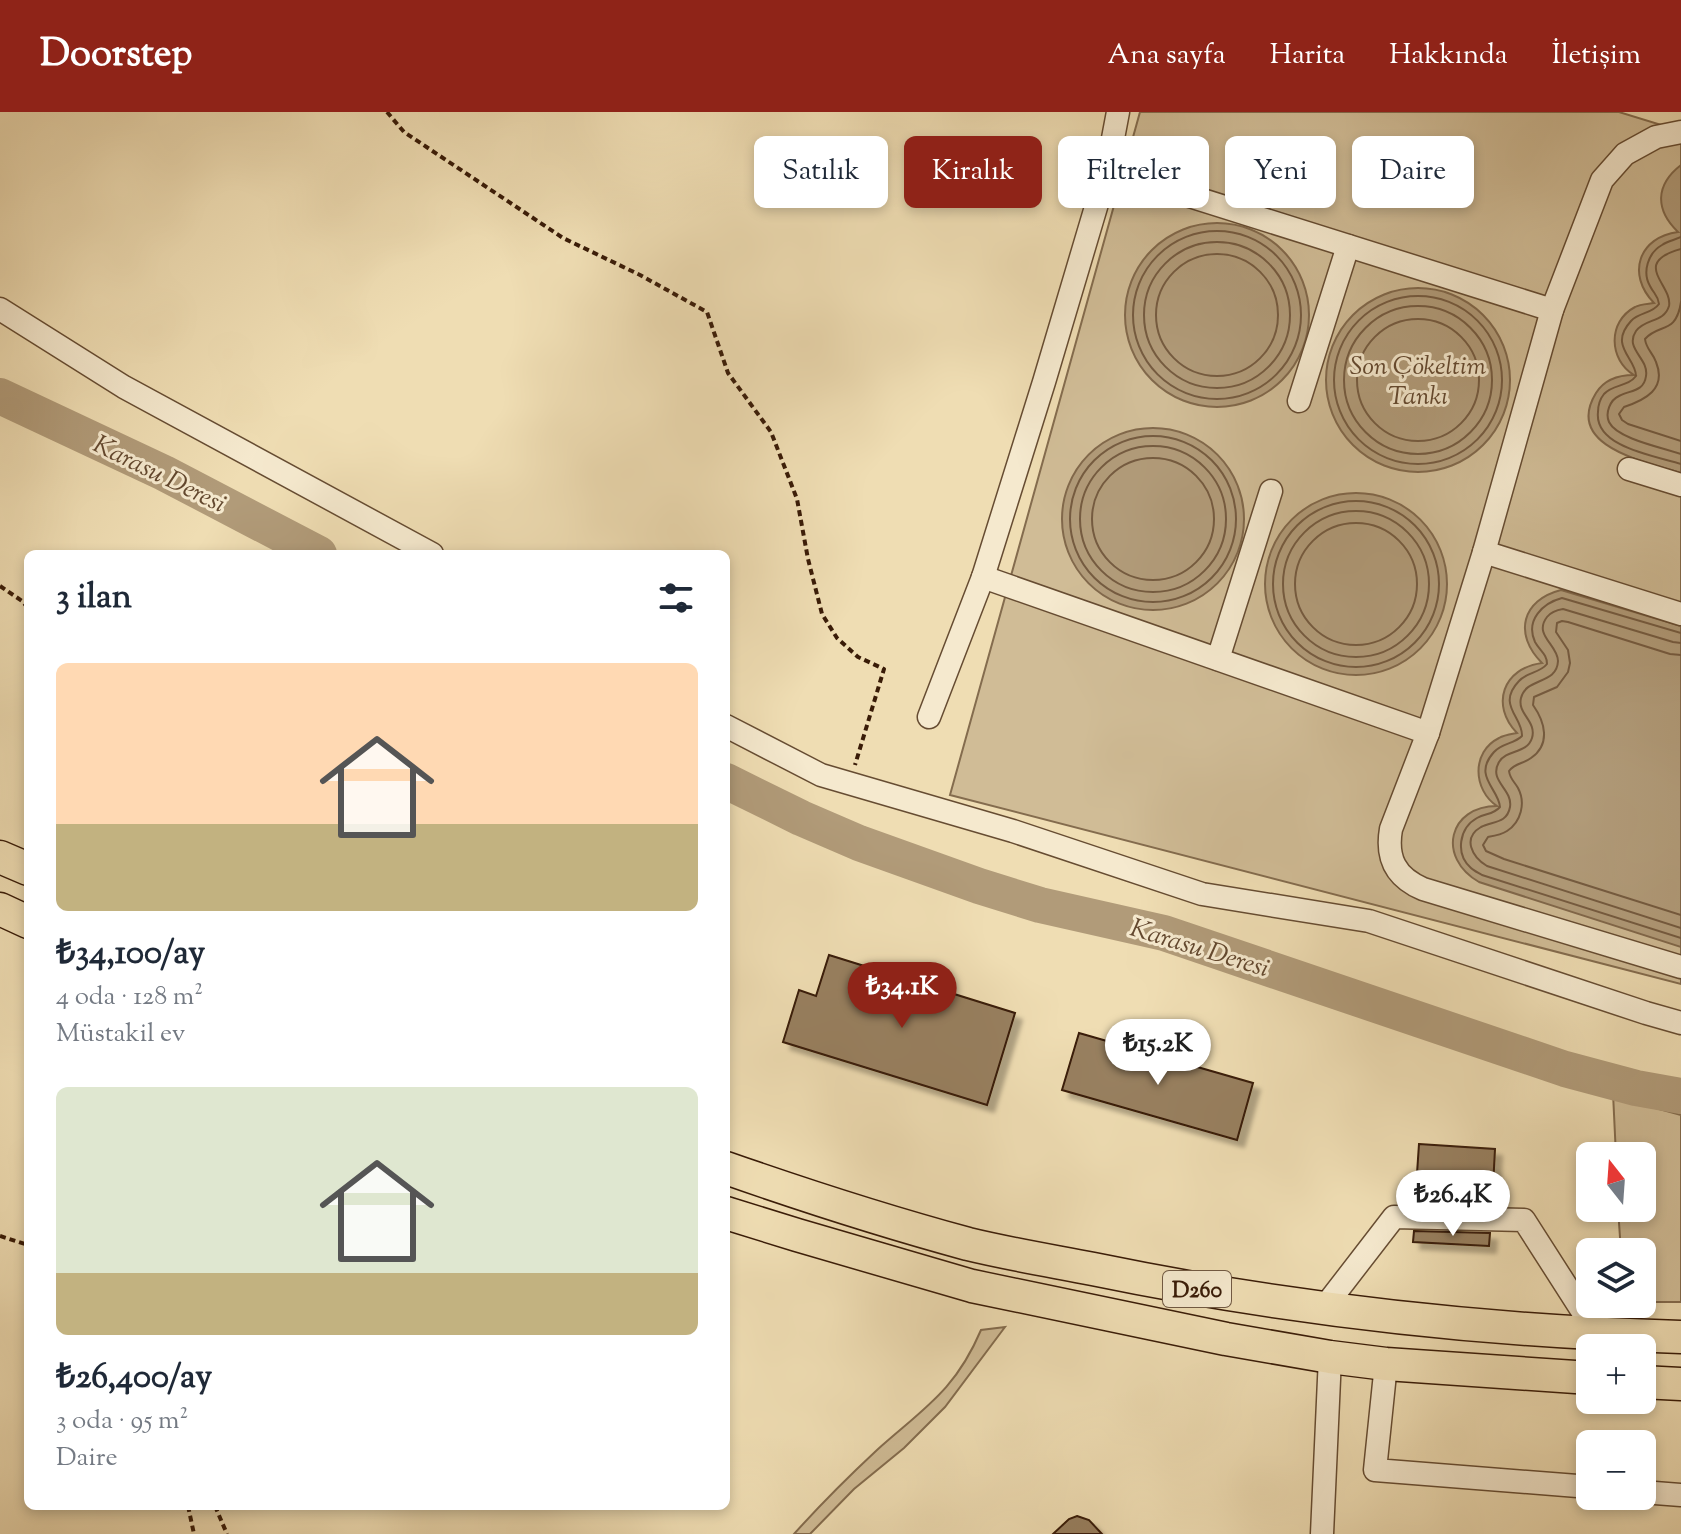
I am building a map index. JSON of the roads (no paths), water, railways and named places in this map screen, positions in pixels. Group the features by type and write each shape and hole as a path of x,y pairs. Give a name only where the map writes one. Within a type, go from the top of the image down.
{"highway":[{"path":"0,857 24,867"},
{"path":"0,909 24,920"},
{"name":"D260","path":"730,1169 797,1193 970,1244 1164,1284 1323,1309 1597,1334"},
{"name":"D260","path":"730,1214 972,1286 1168,1328 1386,1364 1576,1377"},
{"name":"D260","path":"1656,1336 1681,1337"},
{"path":"1656,1383 1681,1384"}],"lane":[{"path":"1113,136 1118,112"},
{"path":"1681,132 1656,137 1625,154 1602,180 1552,310 1484,552 1428,733 1389,841 1394,865 1411,884 1681,967"},
{"path":"1209,202 1552,310"},
{"path":"929,717 983,577 1096,208"},
{"path":"1299,401 1348,246"},
{"path":"0,309 124,387 425,550"},
{"path":"1629,469 1681,485"},
{"path":"1218,659 1271,491"},
{"path":"1484,552 1681,614"},
{"path":"983,577 1428,733"},
{"path":"730,728 821,775 1013,831 1202,894 1369,921 1681,1023"},
{"path":"1323,1309 1394,1217 1524,1220 1597,1334"},
{"path":"1322,1534 1330,1357"},
{"path":"1386,1364 1375,1470 1576,1486"},
{"path":"1656,1493 1681,1495"}],"water":[{"path":"1681,165 1681,473 1613,449 1599,439 1591,427 1589,411 1603,385 1617,377 1634,375 1616,351 1616,331 1626,314 1637,306 1654,303 1640,280 1641,258 1654,241 1678,232 1665,215 1661,198 1666,181"},
{"name":"Son Çökeltim Tankı","path":"1217,223 1252,230 1282,250 1302,280 1309,315 1302,350 1282,380 1252,400 1217,407 1182,400 1152,380 1132,350 1125,315 1132,280 1152,250 1182,230"},
{"name":"Son Çökeltim Tankı","path":"1418,288 1453,295 1483,315 1503,345 1510,380 1503,415 1483,445 1453,465 1418,472 1383,465 1353,445 1333,415 1326,380 1333,345 1353,315 1383,295"},
{"path":"1153,428 1188,434 1218,454 1238,484 1244,519 1238,554 1218,584 1188,604 1153,610 1118,604 1088,584 1068,554 1062,519 1068,484 1088,454 1118,434"},
{"path":"1356,493 1391,499 1421,519 1441,549 1447,584 1441,619 1421,649 1391,669 1356,675 1321,669 1291,649 1271,619 1265,584 1271,549 1291,519 1321,499"},
{"path":"1561,590 1681,626 1681,947 1479,882 1465,872 1457,860 1453,847 1459,823 1481,808 1497,806 1483,791 1478,771 1490,744 1517,733 1504,711 1505,689 1518,672 1542,663 1527,641 1526,619 1538,602"}],"waterway":[{"name":"Karasu Deresi","path":"0,396 164,473 311,550"},
{"name":"Karasu Deresi","path":"730,783 859,843 979,886 1040,905 1164,933 1565,1069 1636,1088 1681,1096"}]}
